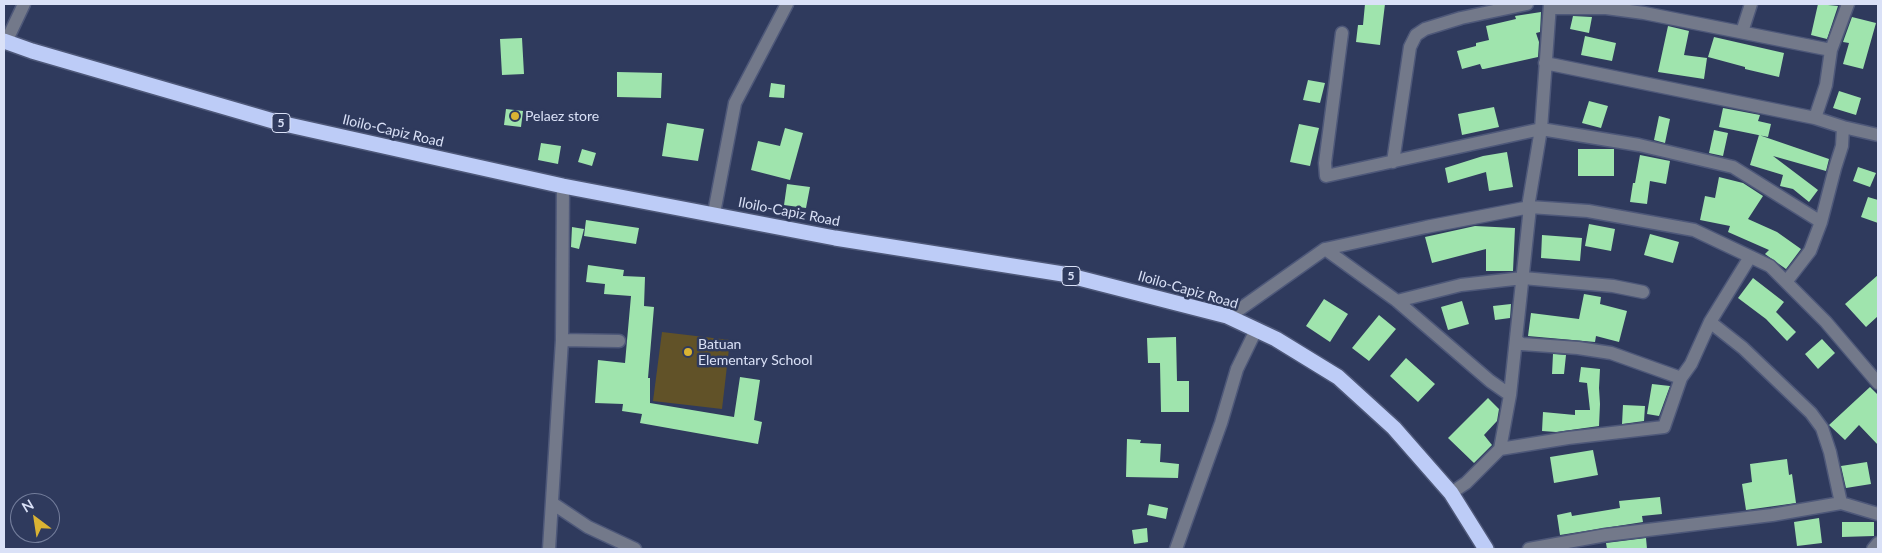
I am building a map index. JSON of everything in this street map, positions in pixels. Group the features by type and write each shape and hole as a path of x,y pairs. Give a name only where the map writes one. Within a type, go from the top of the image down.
{"highway":[{"name":"Iloilo-Capiz Road","path":"5,41 32,52 280,123 563,186 835,238 1063,274 1226,316 1276,339 1338,377 1394,428 1451,492 1486,549"}],"street":[{"path":"5,41 24,4"},
{"path":"714,214 735,103 787,4"},
{"path":"1393,162 1410,47 1416,35 1424,29 1461,18 1527,4"},
{"path":"1742,32 1751,4"},
{"path":"1815,118 1826,85 1831,50 1848,4"},
{"path":"1451,492 1466,483 1500,449 1510,395 1530,207 1529,201 1541,129 1550,6 1606,8 1644,13 1831,50"},
{"path":"1342,33 1325,163 1326,176 1541,129 1639,145 1733,167 1821,222"},
{"path":"1545,63 1815,118 1878,135"},
{"path":"1786,282 1810,251 1821,222 1842,146 1843,127"},
{"path":"549,549 562,340 563,186"},
{"path":"1226,316 1240,309 1325,249 1530,207 1588,211 1694,230 1770,266 1826,322 1878,383"},
{"path":"1325,249 1397,301 1490,381 1510,395"},
{"path":"1500,449 1568,438 1664,427 1681,378 1691,364 1710,322 1750,257"},
{"path":"1397,301 1461,285 1523,278 1613,286 1643,292"},
{"path":"1710,322 1743,348 1810,413 1822,428 1830,452 1841,503"},
{"path":"1176,549 1221,423 1237,370 1256,330"},
{"path":"562,340 619,341"},
{"path":"1516,340 1522,344 1578,348 1611,353 1681,378"},
{"path":"552,503 588,527 634,549"},
{"path":"1530,549 1593,543 1714,521 1772,515 1841,503 1878,514"},
{"path":"1873,549 1878,543"}],"shaded area":[{"path":"662,332 730,340 722,409 653,401"}],"building":[{"path":"1365,4 1385,4 1380,45 1356,42 1358,25 1363,25"},
{"path":"1818,4 1838,6 1827,39 1811,35"},
{"path":"1541,12 1540,32 1536,33 1539,42 1538,57 1484,69 1482,69 1480,64 1462,69 1457,51 1489,40 1486,26 1516,19 1515,16"},
{"path":"1573,16 1592,17 1589,33 1570,29"},
{"path":"1852,17 1876,23 1863,69 1843,64 1849,43 1843,42"},
{"path":"1668,26 1689,31 1684,55 1707,58 1704,79 1658,72"},
{"path":"1585,36 1616,43 1612,61 1581,55"},
{"path":"1714,37 1784,53 1779,77 1745,69 1745,67 1708,57"},
{"path":"522,38 524,74 502,75 500,39"},
{"path":"617,72 662,73 661,98 617,97"},
{"path":"1308,80 1325,83 1320,103 1303,100"},
{"path":"771,83 785,85 784,98 769,97"},
{"path":"1839,91 1861,98 1856,115 1833,108"},
{"path":"1589,101 1608,106 1601,128 1582,123"},
{"path":"1494,107 1499,127 1462,135 1458,114"},
{"path":"1723,108 1760,115 1758,121 1771,124 1768,137 1719,127"},
{"path":"506,109 523,111 521,127 504,125"},
{"path":"1659,116 1670,119 1665,143 1654,140"},
{"path":"667,123 704,129 698,161 662,156"},
{"path":"1299,124 1319,128 1310,166 1290,162"},
{"path":"785,128 803,133 790,180 751,170 758,141 780,146"},
{"path":"1714,130 1728,133 1723,156 1709,153"},
{"path":"1759,135 1829,159 1826,171 1773,156 1818,190 1809,202 1793,189 1780,186 1783,175 1750,165"},
{"path":"541,143 561,146 558,164 538,160"},
{"path":"582,149 596,153 592,166 578,162"},
{"path":"1578,149 1614,149 1614,176 1578,176"},
{"path":"1507,152 1513,187 1489,191 1486,172 1448,183 1445,168 1483,156"},
{"path":"1640,155 1670,161 1666,184 1650,181 1647,204 1630,202"},
{"path":"1858,167 1876,173 1870,187 1853,181"},
{"path":"1719,177 1743,183 1763,196 1748,219 1777,232 1801,249 1786,269 1765,254 1769,250 1728,232 1730,226 1700,220 1705,196 1715,198"},
{"path":"787,184 810,187 806,208 784,205"},
{"path":"1868,197 1878,200 1878,223 1861,217"},
{"path":"586,220 639,228 636,244 584,236"},
{"path":"1589,224 1615,229 1611,251 1585,246"},
{"path":"1475,226 1515,228 1513,271 1486,271 1486,249 1432,263 1425,237"},
{"path":"572,227 584,229 579,249 571,247"},
{"path":"1650,234 1679,242 1673,263 1644,255"},
{"path":"1542,235 1582,238 1580,261 1541,258"},
{"path":"588,265 624,270 623,276 645,277 644,306 654,307 648,378 650,378 650,403 734,417 740,377 760,380 754,420 762,422 758,444 640,423 642,414 622,411 623,404 595,403 598,360 625,363 631,296 604,294 605,284 586,282"},
{"path":"1878,275 1878,316 1866,327 1845,304"},
{"path":"1753,278 1784,302 1776,312 1796,332 1787,341 1766,319 1738,298"},
{"path":"1584,294 1601,297 1600,304 1627,311 1619,342 1596,336 1595,342 1528,336 1531,313 1579,319"},
{"path":"1324,299 1348,314 1330,342 1306,326"},
{"path":"1462,301 1469,324 1448,330 1441,307"},
{"path":"1511,304 1510,318 1495,320 1493,306"},
{"path":"1379,315 1396,329 1369,361 1352,348"},
{"path":"1176,337 1177,381 1189,381 1189,412 1161,412 1160,363 1148,363 1147,338"},
{"path":"1822,339 1835,353 1818,369 1805,354"},
{"path":"1553,354 1566,355 1564,374 1552,374"},
{"path":"1406,358 1435,384 1418,402 1390,376"},
{"path":"1581,367 1600,369 1599,426 1556,432 1542,431 1543,412 1575,415 1575,410 1590,410 1587,383 1579,382"},
{"path":"1652,384 1670,386 1659,416 1647,414"},
{"path":"1870,387 1878,395 1878,445 1859,425 1845,440 1829,425"},
{"path":"1488,398 1499,409 1497,421 1484,435 1492,445 1474,463 1448,438"},
{"path":"1623,405 1645,406 1644,421 1622,424"},
{"path":"1127,439 1141,440 1140,443 1161,444 1160,462 1179,464 1178,478 1126,477"},
{"path":"1593,450 1598,475 1554,483 1550,457"},
{"path":"1787,459 1789,475 1792,474 1796,503 1746,510 1742,484 1752,482 1750,464"},
{"path":"1867,462 1871,484 1846,488 1841,466"},
{"path":"1660,497 1662,514 1642,516 1643,522 1560,535 1557,515 1571,512 1572,516 1620,508 1619,501"},
{"path":"1149,504 1168,508 1166,519 1147,515"},
{"path":"1819,518 1822,543 1797,546 1794,522"},
{"path":"1842,522 1874,522 1874,536 1842,537"},
{"path":"1147,528 1148,542 1134,544 1132,530"},
{"path":"1646,538 1647,549 1607,549 1606,543"}],"place":[{"name":"Pelaez store","path":"515,116"},
{"name":"Batuan Elementary School","path":"688,352"}]}
